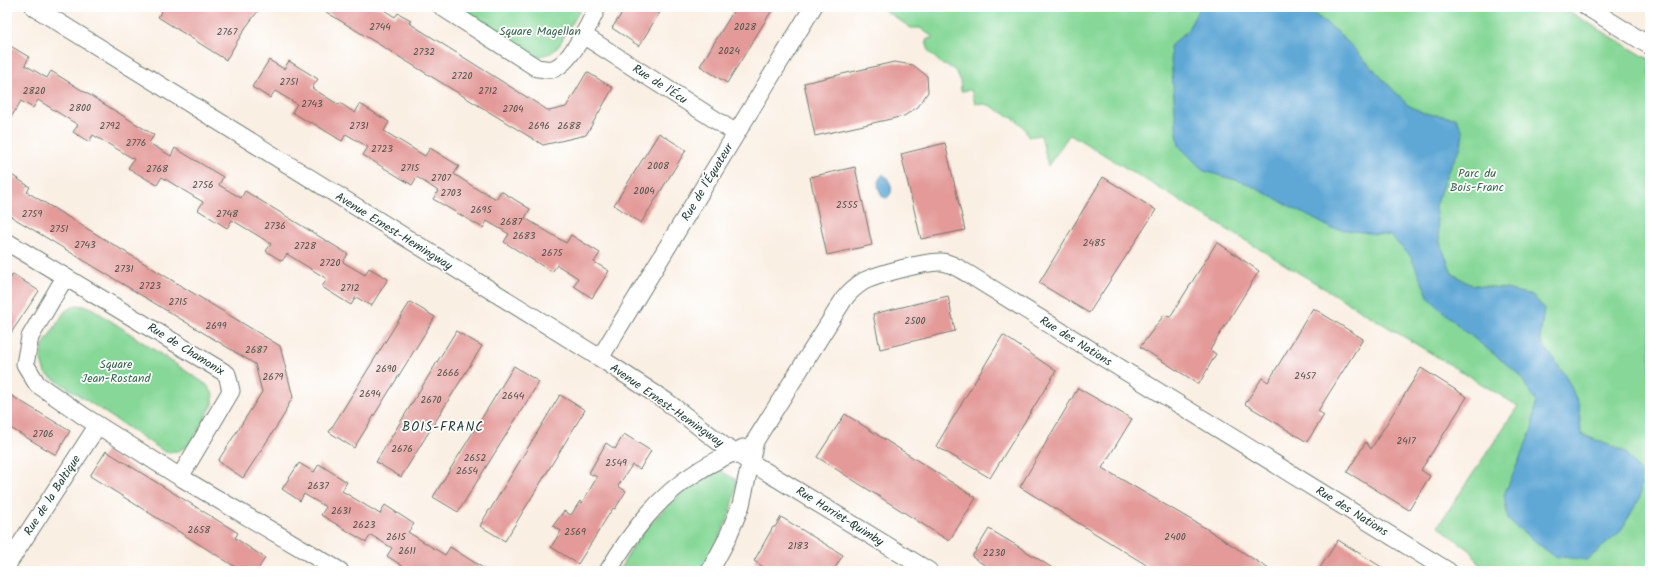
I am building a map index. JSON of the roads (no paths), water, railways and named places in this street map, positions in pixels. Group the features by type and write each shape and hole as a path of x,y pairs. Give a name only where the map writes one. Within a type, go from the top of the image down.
{"street":[{"name":"Avenue Ernest-Hemingway","path":"34,7 600,358 666,401 724,446 750,461"},
{"path":"442,7 537,68 553,69 565,62 583,35 598,7"},
{"name":"Rue de l'Équateur","path":"600,358 814,7"},
{"path":"1587,7 1650,46"},
{"name":"Rue de l'Écu","path":"583,35 736,133"},
{"name":"Rue de Chamonix","path":"7,242 227,374 231,391 180,476"},
{"name":"Rue des Nations","path":"755,441 841,304 852,291 866,281 875,277 928,263 946,263 970,275 1444,570"},
{"path":"65,277 30,337 25,364 37,384 98,425 180,476 340,571"},
{"name":"Rue de la Baltique","path":"7,565 98,425"},
{"path":"608,571 640,523 662,500 696,472 755,441"},
{"path":"710,571 726,541 741,505 755,441"},
{"name":"Rue Harriet-Quimby","path":"750,461 929,571"}],"water":[{"path":"1200,7 1305,7 1338,32 1408,105 1424,113 1456,118 1463,131 1461,147 1448,171 1435,206 1440,242 1452,273 1469,284 1502,288 1532,295 1544,308 1540,340 1567,378 1579,405 1581,434 1624,451 1641,473 1640,498 1620,532 1587,560 1554,556 1508,520 1504,495 1532,429 1536,402 1519,374 1461,328 1429,298 1411,257 1391,236 1331,228 1246,183 1204,171 1179,146 1170,46 1187,31"},
{"path":"883,174 888,179 892,189 887,198 883,197 878,186 880,177"}],"district":[{"name":"BOIS-FRANC","path":"443,426"}],"park label":[{"name":"Square Magellan","path":"540,31"},
{"name":"Parc du Bois-Franc","path":"1477,180"},
{"name":"Square Jean-Rostand","path":"116,371"}]}
